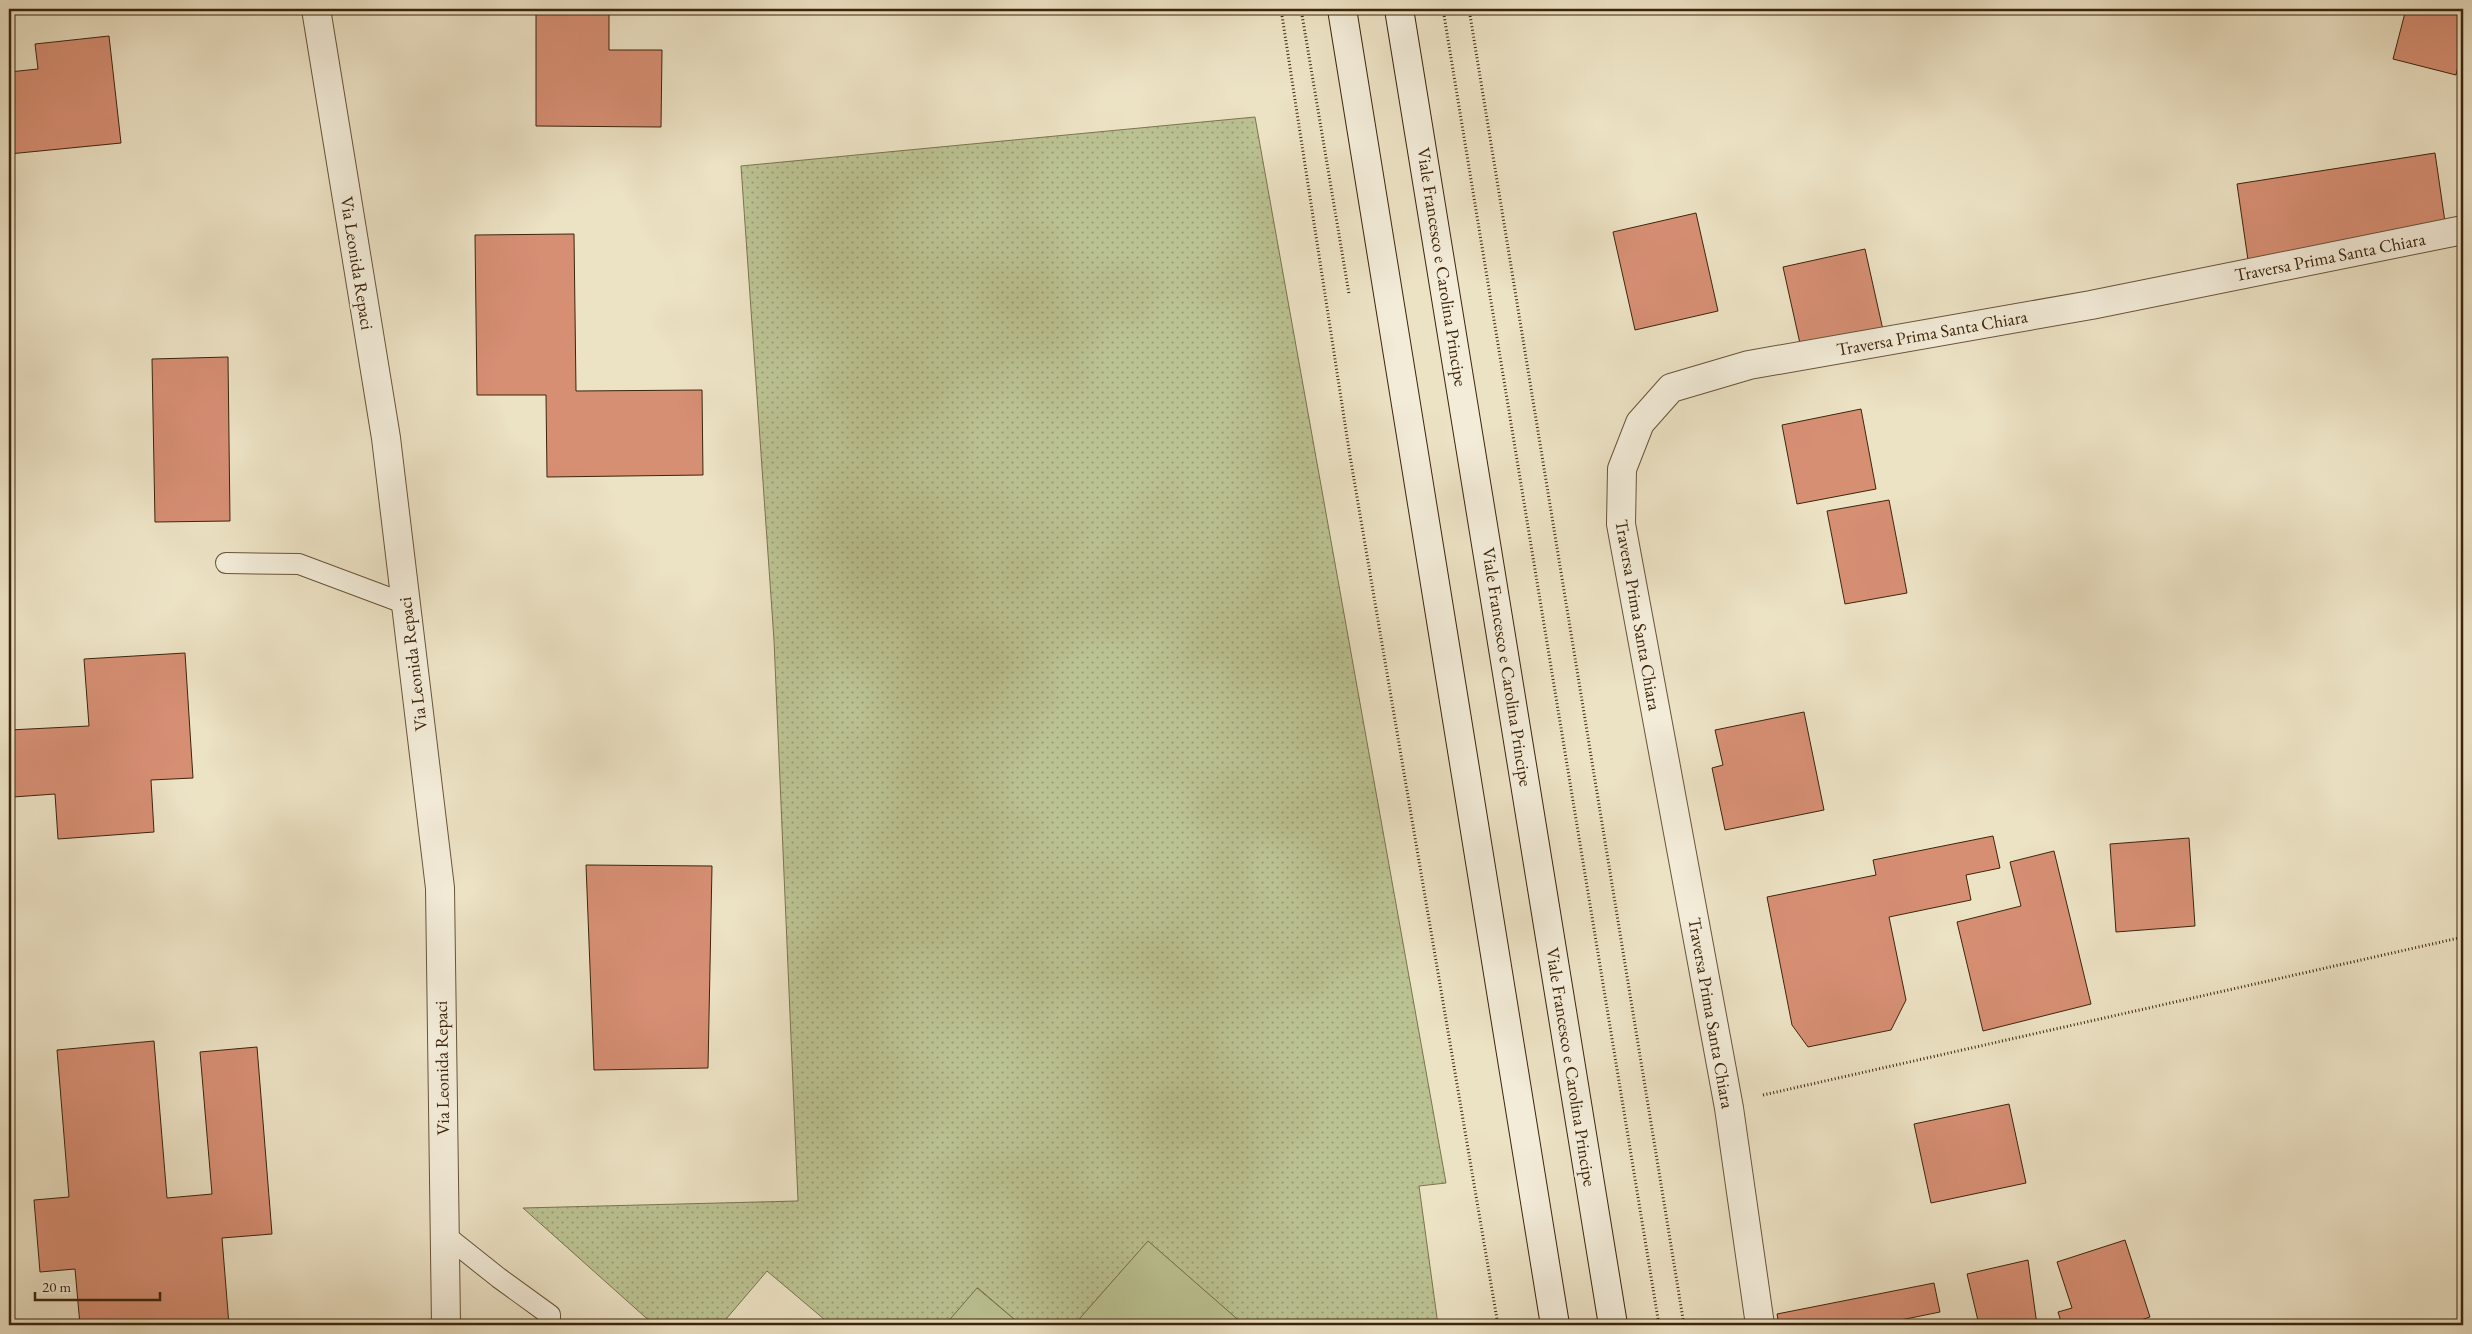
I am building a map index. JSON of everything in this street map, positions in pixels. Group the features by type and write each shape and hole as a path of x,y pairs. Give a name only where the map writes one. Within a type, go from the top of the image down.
{"street":[{"name":"Via Leonida Repaci","path":"316,9 386,438 440,888 446,1325"},
{"path":"1342,9 1555,1325"},
{"name":"Viale Francesco e Carolina Principe","path":"1399,9 1613,1325"},
{"name":"Traversa Prima Santa Chiara","path":"1760,1325 1729,1108 1620,524 1622,469 1640,423 1671,388 1749,365 2091,305 2463,230"}],"lane":[{"path":"226,563 299,564 406,604"},
{"path":"445,1235 550,1315 550,1325"}],"path":[{"path":"1281,9 1349,450 1498,1325"},
{"path":"1443,9 1659,1325"},
{"path":"1469,9 1684,1325"},
{"path":"1755,1097 2463,937"}],"green space":[{"path":"1255,117 1446,1183 1419,1186 1438,1325 1244,1325 1148,1241 1074,1325 1021,1325 978,1288 945,1325 831,1325 767,1271 721,1325 654,1325 523,1208 798,1201 774,640 741,166"},
{"path":"1148,1241 1244,1325 1074,1325"},
{"path":"977,1288 1021,1325 945,1325"}],"building":[{"path":"536,9 609,9 609,50 662,50 661,127 536,126"},
{"path":"2406,9 2445,9 2463,13 2463,46 2456,75 2393,59"},
{"path":"109,36 121,143 9,154 9,72 38,69 35,44"},
{"path":"2435,153 2446,229 2248,260 2237,184"},
{"path":"1696,213 1718,311 1635,330 1613,232"},
{"path":"574,234 576,391 702,390 703,475 547,477 546,395 477,395 475,235"},
{"path":"1865,249 1883,330 1801,348 1783,267"},
{"path":"228,357 230,521 155,522 152,359"},
{"path":"1861,409 1876,489 1797,504 1782,425"},
{"path":"1889,500 1907,593 1845,604 1827,511"},
{"path":"185,653 193,778 151,780 154,832 58,839 55,794 13,797 9,730 89,726 84,659"},
{"path":"1804,712 1824,810 1725,830 1712,768 1723,765 1715,730"},
{"path":"1993,836 2000,868 1966,875 1971,900 1889,917 1906,1000 1891,1030 1808,1047 1792,1025 1767,897 1876,875 1873,860"},
{"path":"2189,838 2195,926 2116,932 2110,844"},
{"path":"2054,851 2091,1004 1983,1031 1957,922 2021,906 2010,862"},
{"path":"586,865 712,866 708,1068 594,1070"},
{"path":"154,1041 167,1198 212,1194 200,1052 257,1047 272,1234 222,1238 229,1325 80,1325 75,1269 40,1272 34,1200 69,1197 57,1050"},
{"path":"2009,1104 2026,1183 1931,1203 1914,1124"},
{"path":"2125,1240 2150,1317 2125,1325 2062,1325 2058,1312 2072,1308 2057,1262"},
{"path":"2028,1260 2037,1325 1979,1325 1967,1274"},
{"path":"1934,1283 1940,1312 1876,1325 1779,1325 1777,1314"}]}
